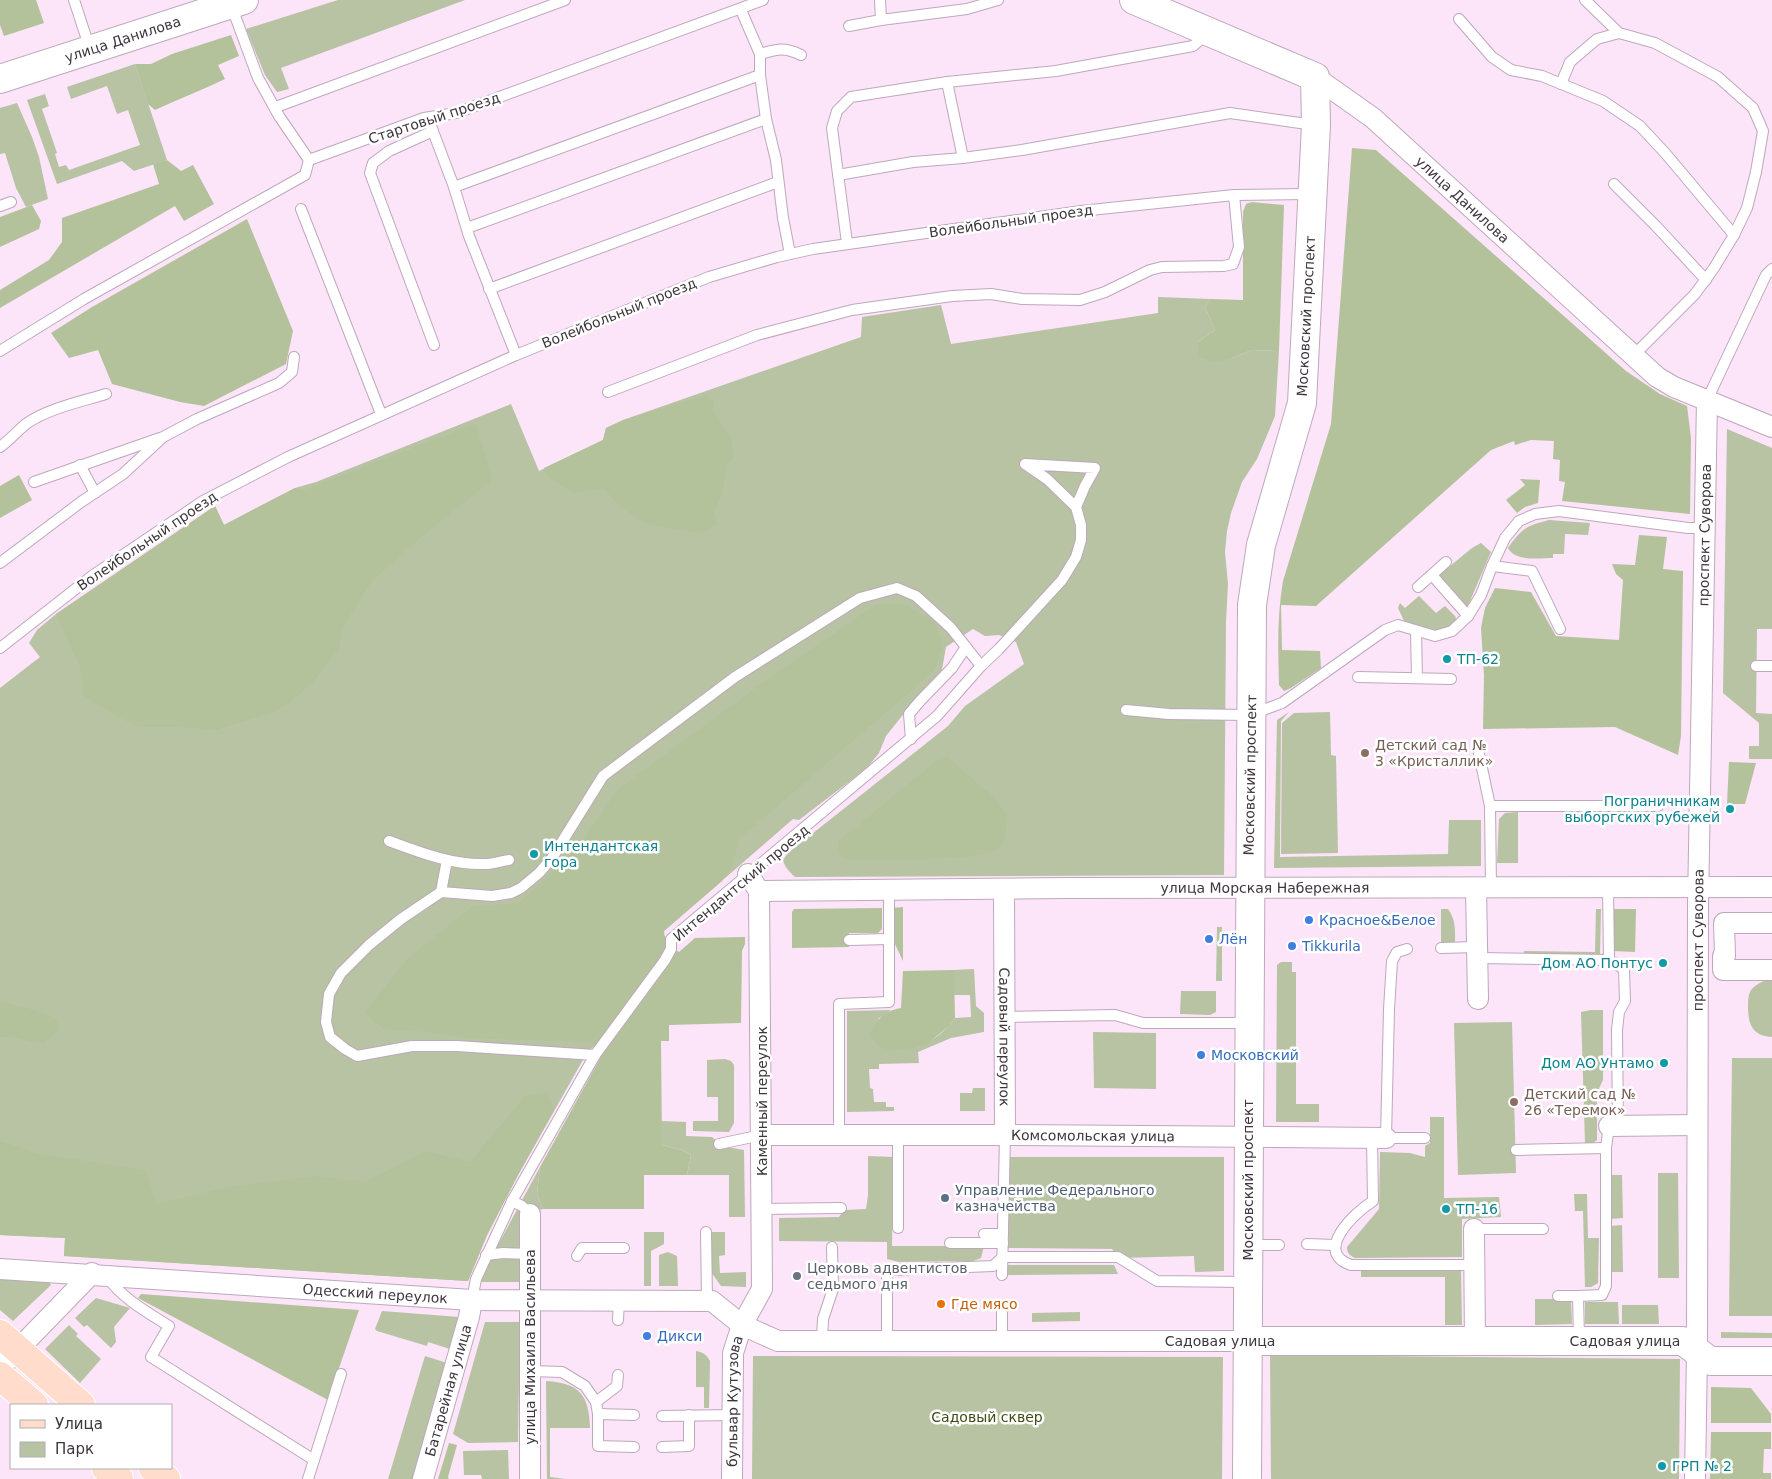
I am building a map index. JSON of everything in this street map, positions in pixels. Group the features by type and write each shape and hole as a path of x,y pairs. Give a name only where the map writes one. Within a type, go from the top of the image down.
{"main road":[{"path":"6,1350 80,1404"},
{"path":"0,1376 33,1404"},
{"path":"107,1469 119,1479"},
{"path":"154,1469 166,1479"}],"street":[{"name":"улица Данилова","path":"1134,0 1315,77 1372,118 1657,377 1674,387 1772,427"},
{"name":"улица Данилова","path":"0,78 237,2"},
{"name":"Московский проспект","path":"1247,1479 1252,605 1261,545 1302,403 1311,194 1316,125 1315,77"},
{"name":"проспект Суворова","path":"1695,1479 1699,887 1707,400"},
{"path":"748,874 759,891"},
{"name":"улица Морская Набережная","path":"759,891 1772,887"},
{"path":"1478,999 1477,952 1484,888"},
{"name":"Садовый переулок","path":"1004,889 1005,1135"},
{"name":"Каменный переулок","path":"742,1325 762,1288 759,891"},
{"path":"1772,923 1724,923 1725,956 1723,956 1723,970 1772,970"},
{"path":"1614,1126 1697,1125"},
{"name":"Комсомольская улица","path":"762,1135 1379,1138"},
{"name":"улица Михаила Васильева","path":"530,1214 530,1479"},
{"path":"1474,1230 1475,1341"},
{"name":"Одесский переулок","path":"0,1268 472,1300 530,1301 576,1294 618,1310 707,1301"},
{"path":"6,1350 99,1274"},
{"name":"Батарейная улица","path":"423,1479 469,1317 472,1300"},
{"path":"707,1301 712,1301 742,1325"},
{"name":"Садовая улица","path":"742,1325 778,1341 1683,1341 1710,1361 1772,1362"},
{"name":"бульвар Кутузова","path":"732,1479 733,1353 742,1325"}],"lane":[{"path":"74,0 90,50"},
{"path":"276,107 565,0"},
{"name":"Стартовый проезд","path":"309,160 428,117 456,113 741,10 763,0"},
{"path":"880,0 881,20"},
{"path":"849,26 967,9 998,0"},
{"path":"1585,0 1619,33 1655,43 1718,78 1753,108 1763,131 1747,208 1734,235 1695,294 1634,355"},
{"path":"0,351 84,299 305,175 309,160 258,78 237,2"},
{"path":"741,10 760,54 760,75 766,119 776,160 790,254"},
{"path":"1459,19 1492,56 1511,70 1542,76 1603,101 1640,126 1734,235"},
{"path":"847,243 832,128 837,111 851,97 947,82 1056,71 1193,46 1209,32"},
{"path":"1561,84 1570,62 1597,39 1619,33"},
{"path":"760,54 788,49 801,55"},
{"path":"454,186 760,75"},
{"path":"947,82 963,158"},
{"path":"838,174 913,162 1022,150 1230,113 1316,125"},
{"path":"428,117 454,186 467,228 516,355"},
{"path":"467,228 766,119"},
{"path":"433,131 388,151 373,163 370,172 434,345"},
{"path":"490,289 778,182"},
{"path":"1614,184 1706,280"},
{"name":"Волейбольный проезд","path":"0,648 92,576 203,501 288,457 381,414 516,355 709,277 790,254 847,243 1081,211 1234,195 1311,194"},
{"path":"608,392 757,335 852,310 952,296 991,294 1022,298 1080,300 1104,292 1150,270 1162,267 1224,266 1233,264 1239,247 1234,195"},
{"path":"0,206 11,202"},
{"path":"301,209 381,414"},
{"path":"1707,400 1766,276 1772,269"},
{"path":"34,482 163,437 196,419 279,382 292,372 294,357"},
{"path":"0,447 8,442 26,424 52,411 106,394"},
{"path":"0,563 123,474 163,437"},
{"path":"1025,464 1095,468 1076,507 1046,479 1025,464"},
{"path":"80,465 95,493"},
{"name":"Интендантский проезд","path":"472,1300 476,1279 512,1201 596,1055 665,960 671,949 671,939 938,716 981,666 1062,580 1076,557 1081,540 1082,525 1076,507"},
{"path":"1126,710 1169,714 1250,715 1282,703 1385,630 1398,625 1435,636 1452,631 1468,616 1481,595 1505,538 1519,521 1535,514 1558,512 1688,528 1704,528"},
{"path":"1418,588 1446,562"},
{"path":"1492,566 1532,572 1560,630"},
{"path":"1432,575 1468,616"},
{"path":"596,1055 457,1046 421,1046 357,1056 330,1037 326,1022 328,994 341,973 369,945 401,919 441,892 492,896 511,893 521,888 539,873 552,858 603,776 735,677 860,598 897,588 916,596 952,628 981,666"},
{"path":"1416,631 1417,678"},
{"path":"910,740 909,714 920,700 952,668 966,646"},
{"path":"1756,666 1772,666"},
{"path":"1358,677 1451,679"},
{"path":"1479,754 1490,806 1484,888"},
{"path":"1490,806 1658,806"},
{"path":"389,842 447,860 486,864 509,860"},
{"path":"441,892 447,860"},
{"path":"1608,887 1609,960"},
{"path":"839,1136 839,1004 889,1002 889,890"},
{"path":"849,940 889,939"},
{"path":"1441,948 1609,960 1624,969 1625,1001 1619,1012 1617,1030 1614,1126 1606,1148 1606,1286 1602,1295 1558,1296"},
{"path":"1407,949 1397,952 1392,961 1373,1201 1361,1208 1339,1234 1335,1245 1336,1256 1342,1262 1351,1265 1474,1265"},
{"path":"1004,1017 1116,1015 1143,1023 1249,1023"},
{"path":"719,1144 762,1135"},
{"name":"Садовый переулок","path":"1002,1275 1005,1135"},
{"path":"898,1136 898,1228"},
{"name":"Комсомольская улица","path":"1379,1138 1425,1138"},
{"path":"1516,1150 1606,1148"},
{"path":"512,1201 522,1206 530,1214"},
{"path":"762,1209 841,1208"},
{"path":"1474,1230 1544,1229"},
{"path":"706,1232 707,1301"},
{"path":"984,1234 1003,1239"},
{"path":"950,1243 1003,1239"},
{"path":"1307,1244 1335,1245"},
{"path":"1248,1245 1279,1245"},
{"path":"822,1340 823,1319 833,1289 832,1247"},
{"path":"577,1256 582,1248 624,1248"},
{"path":"486,1255 503,1253 530,1254"},
{"path":"887,1341 887,1272 893,1270 992,1266 1003,1257 1118,1257 1157,1281 1248,1282"},
{"path":"99,1274 134,1303 169,1326 151,1358 314,1460"},
{"path":"1578,1296 1579,1341"},
{"path":"1002,1313 1002,1341"},
{"path":"531,1371 562,1372 585,1386 596,1402 598,1446 634,1447"},
{"path":"308,1479 341,1374"},
{"path":"596,1402 616,1386 618,1375"},
{"path":"598,1414 634,1415"},
{"path":"662,1447 689,1446 689,1415"},
{"path":"662,1416 734,1415"}],"green space":[{"path":"0,0 36,0 44,23 4,36 0,25"},
{"path":"338,0 465,0 281,68 289,89 277,92 265,75 246,29"},
{"path":"231,35 239,56 218,65 225,79 155,110 148,104 135,64 151,64 172,54"},
{"path":"135,64 167,160 134,171 122,161 57,184 27,100 45,94 49,106 42,109 57,153 55,154 59,167 66,165 69,170 140,145 128,110 117,114 107,86 71,99 67,87"},
{"path":"17,103 39,157 48,199 26,207 16,188 5,153 0,154 0,108"},
{"path":"1352,148 1376,150 1626,371 1660,394 1687,406 1691,438 1690,514 1562,501 1565,482 1559,481 1560,460 1553,459 1554,441 1531,440 1515,445 1514,441 1491,450 1316,606 1281,605 1282,650 1320,651 1321,668 1284,691 1279,685 1278,633 1281,594 1283,581 1331,424"},
{"path":"167,160 181,171 193,165 214,204 184,221 175,206 0,308 0,290 49,260 62,242 62,218 159,184 153,164"},
{"path":"1252,202 1284,205 1279,351 1252,350 1232,358 1213,362 1199,357 1198,342 1215,330 1205,307 1210,299 1243,300 1243,212 1246,204"},
{"path":"32,205 41,221 39,229 0,247 0,217"},
{"path":"247,219 293,331 286,364 204,406 180,402 112,384 98,350 69,358 51,333 92,307"},
{"path":"1158,297 1210,299 1205,307 1215,330 1198,342 1232,358 1252,350 1279,351 1275,416 1257,459 1242,482 1227,531 1225,552 1228,584 1224,875 795,877 786,867 783,860 788,853 948,726 965,706 1024,664 1016,642 999,635 985,636 973,629 946,647 941,675 921,692 886,736 879,753 867,768 799,820 793,819 664,931 664,939 668,945 596,1045 588,1051 518,1175 487,1235 468,1281 64,1256 65,1238 0,1235 0,688 40,657 29,643 37,630 56,614 215,506 224,525 295,488 316,482 511,404 539,471 603,440 606,428 623,420 861,337 862,317 941,305 951,344 1158,313"},
{"path":"705,395 714,401 713,411 731,438 734,456 728,463 722,493 714,511 717,523 701,534 646,524 618,505 604,488 573,493 548,477 544,468 603,440 606,428 624,420"},
{"path":"476,424 492,480 427,532 372,581 342,628 339,648 313,682 288,704 274,712 216,730 180,727 141,727 122,719 84,696 80,667 56,614 215,506 224,525 295,488 304,490"},
{"path":"1727,429 1772,448 1772,629 1757,629 1756,713 1772,714 1772,759 1749,759 1749,746 1759,746 1759,723 1723,693"},
{"path":"19,475 32,500 0,518 0,486"},
{"path":"1520,479 1540,480 1538,503 1525,507 1517,513 1506,500 1525,485"},
{"path":"1549,520 1590,523 1588,535 1565,534 1564,554 1553,554 1553,558 1528,558 1511,552 1508,548 1521,532 1530,526"},
{"path":"1639,535 1667,537 1663,569 1683,571 1681,736 1678,755 1615,727 1483,729 1484,675 1481,628 1485,608 1495,588 1531,592 1556,636 1619,640 1623,580 1616,574 1612,564 1635,565"},
{"path":"1481,543 1491,552 1467,608 1438,576 1472,548"},
{"path":"1419,596 1436,613 1445,606 1455,616 1457,621 1445,629 1432,630 1404,621 1398,608 1400,603 1405,608"},
{"path":"877,604 903,604 935,622 943,646 934,671 739,839 732,866 722,881 664,931 668,944 679,952 695,938 745,937 742,951 741,1023 669,1025 669,1041 661,1041 662,1145 682,1150 691,1155 687,1175 644,1175 644,1209 543,1209 537,1194 540,1167 603,1053 596,1045 587,1042 467,1038 431,1032 384,1029 365,1013 406,960 473,906 519,903 578,848 618,789 761,684"},
{"path":"1289,712 1281,721 1280,857 1448,854 1449,820 1481,820 1481,866 1274,868 1277,720"},
{"path":"1330,712 1331,755 1336,756 1338,853 1281,854 1282,723 1294,713"},
{"path":"947,757 992,796 1007,815 1006,830 1000,847 986,854 901,860 846,860 838,853 838,842 935,762"},
{"path":"1729,762 1756,763 1745,804 1727,804"},
{"path":"1518,812 1518,863 1497,863 1499,819 1505,813"},
{"path":"903,907 903,961 893,940 892,908"},
{"path":"882,908 882,929 878,933 849,933 849,947 792,948 792,912 794,909"},
{"path":"1441,909 1448,909 1452,917 1455,943 1441,943"},
{"path":"1596,909 1601,909 1600,955 1524,955 1524,951 1595,952"},
{"path":"1613,909 1636,909 1635,952 1613,951"},
{"path":"1217,927 1222,927 1222,981 1216,981"},
{"path":"1281,962 1292,962 1292,972 1296,972 1296,1104 1319,1104 1319,1122 1276,1122 1277,965"},
{"path":"974,969 976,1006 984,1013 984,1032 951,1038 918,1052 919,1063 879,1064 879,1069 869,1069 870,1088 873,1089 874,1102 886,1102 886,1107 894,1107 894,1111 847,1112 847,1011 891,1010 878,1019 917,1047 938,1035 955,1018 971,1017 970,995 954,995 954,970"},
{"path":"954,970 955,1018 949,1026 927,1044 917,1047 892,1051 878,1046 870,1035 881,1017 901,1008 903,971"},
{"path":"1764,981 1772,981 1772,1037 1760,1034 1752,1028 1748,1012 1750,992 1755,986"},
{"path":"1181,991 1216,991 1216,1012 1210,1015 1180,1014"},
{"path":"0,1001 56,1018 59,1030 43,1044 14,1037 0,1037"},
{"path":"1603,1010 1603,1080 1597,1093 1597,1140 1593,1143 1585,1143 1581,1012"},
{"path":"1512,1022 1516,1173 1458,1175 1454,1023"},
{"path":"1093,1032 1156,1033 1156,1089 1094,1088"},
{"path":"1732,1058 1772,1058 1772,1316 1729,1316"},
{"path":"725,1059 731,1061 734,1065 734,1123 729,1132 693,1131 693,1121 718,1121 718,1097 707,1097 707,1060"},
{"path":"973,1088 985,1088 985,1111 960,1111 960,1093 972,1093"},
{"path":"547,1092 554,1110 487,1235 468,1281 64,1256 65,1238 0,1235 0,1141 40,1154 146,1170 156,1204 228,1187 314,1176 366,1182 426,1151 470,1162 526,1095"},
{"path":"1430,1117 1444,1117 1444,1198 1499,1197 1501,1217 1462,1219 1462,1257 1353,1257 1348,1252 1347,1247 1379,1209 1380,1152 1410,1153 1425,1157 1425,1146 1430,1143"},
{"path":"661,1121 686,1122 686,1136 712,1137 722,1146 744,1150 745,1217 729,1217 729,1175 687,1175 691,1155 682,1150 662,1145"},
{"path":"868,1156 893,1157 892,1246 984,1246 981,1258 973,1261 899,1262 887,1259 887,1242 779,1241 779,1218 839,1217 844,1210 866,1209"},
{"path":"1010,1157 1224,1157 1224,1271 1195,1272 1194,1256 1118,1258 1112,1249 1008,1248"},
{"path":"540,1167 537,1194 543,1209 521,1216 519,1282 481,1282 492,1256"},
{"path":"1658,1173 1678,1173 1679,1278 1658,1278"},
{"path":"1610,1175 1622,1175 1623,1218 1611,1219"},
{"path":"1574,1194 1587,1194 1588,1238 1599,1238 1598,1283 1591,1287 1585,1287 1583,1211 1575,1211"},
{"path":"1622,1225 1623,1272 1612,1272 1611,1226"},
{"path":"644,1232 664,1232 664,1244 651,1251 651,1286 644,1286"},
{"path":"711,1232 725,1232 725,1255 719,1256 720,1273 746,1272 746,1287 721,1286 711,1272"},
{"path":"668,1252 677,1256 678,1286 659,1286 659,1255"},
{"path":"1008,1265 1114,1265 1118,1274 1007,1275"},
{"path":"1461,1270 1462,1325 1445,1325 1445,1277 1361,1277 1361,1271"},
{"path":"0,1279 49,1281 51,1285 13,1321 0,1310"},
{"path":"141,1294 359,1310 328,1400 138,1298"},
{"path":"96,1298 130,1308 114,1327 116,1342 111,1348 87,1325 84,1327 75,1318"},
{"path":"1535,1299 1571,1299 1572,1324 1535,1325"},
{"path":"1585,1302 1618,1302 1619,1324 1585,1324"},
{"path":"1622,1305 1658,1305 1659,1324 1622,1324"},
{"path":"382,1311 459,1317 450,1349 428,1342 427,1346 377,1331 375,1329"},
{"path":"1080,1312 1080,1321 1032,1322 1032,1313"},
{"path":"485,1322 520,1322 518,1442 468,1443 453,1434"},
{"path":"69,1325 78,1334 76,1336 101,1359 80,1383 45,1349"},
{"path":"1721,1332 1772,1333 1772,1338 1721,1338"},
{"path":"696,1351 704,1354 710,1361 709,1408 704,1408 704,1387 696,1387"},
{"path":"1270,1355 1680,1359 1679,1479 1271,1479"},
{"path":"425,1356 447,1363 415,1479 388,1479"},
{"name":"Садовый сквер","path":"753,1356 1223,1357 1222,1479 752,1479"},
{"path":"546,1381 567,1384 580,1392 589,1416 590,1428 550,1428 550,1477 565,1479 547,1479"},
{"path":"1711,1387 1751,1388 1771,1414 1771,1423 1711,1423"},
{"path":"1711,1432 1771,1432 1771,1449 1764,1449 1763,1473 1771,1473 1771,1479 1710,1479"},
{"path":"449,1443 457,1445 449,1479 438,1479"},
{"path":"508,1450 509,1479 482,1479 481,1475 464,1475 463,1451"}],"place":[{"name":"ТП-62","path":"1447,659"},
{"name":"Детский сад № 3 «Кристаллик»","path":"1365,753"},
{"name":"Пограничникам выборгских рубежей","path":"1730,809"},
{"name":"Интендантская гора","path":"534,854"},
{"name":"Красное&Белое","path":"1309,920"},
{"name":"Лён","path":"1209,939"},
{"name":"Tikkurila","path":"1292,946"},
{"name":"Дом АО Понтус","path":"1663,963"},
{"name":"Московский","path":"1201,1055"},
{"name":"Дом АО Унтамо","path":"1664,1063"},
{"name":"Детский сад № 26 «Теремок»","path":"1514,1102"},
{"name":"Управление Федерального казначейства","path":"945,1198"},
{"name":"ТП-16","path":"1446,1209"},
{"name":"Церковь адвентистов седьмого дня","path":"797,1276"},
{"name":"Где мясо","path":"941,1304"},
{"name":"Дикси","path":"647,1336"},
{"name":"ГРП № 2","path":"1662,1466"}]}
